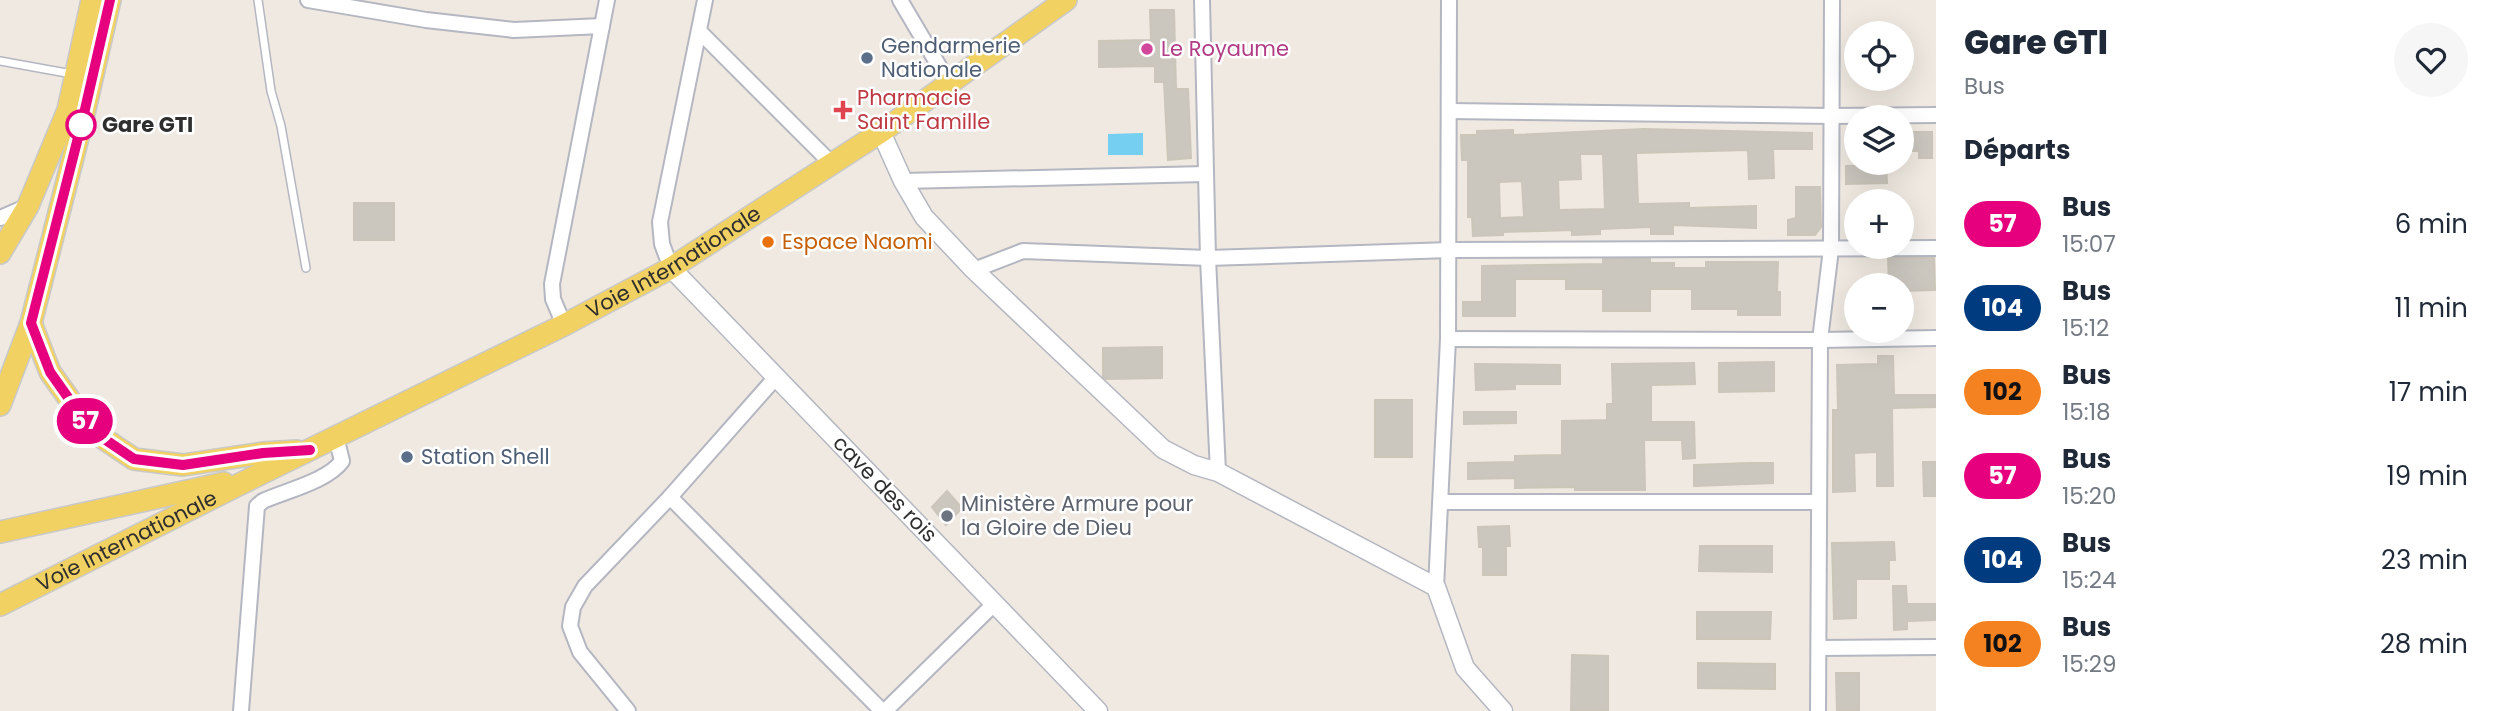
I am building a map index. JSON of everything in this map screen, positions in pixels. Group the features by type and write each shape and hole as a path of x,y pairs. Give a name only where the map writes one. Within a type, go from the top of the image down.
{"main road":[{"path":"0,253 28,206 68,110 92,0"},
{"path":"0,405 31,323 110,0"},
{"name":"Voie Internationale","path":"0,605 564,325 671,268 881,132 1066,0"},
{"path":"31,323 50,372 91,430 134,459 183,465 263,453 310,450"},
{"name":"Voie Internationale","path":"0,532 254,477"}],"street":[{"path":"308,0 426,20 514,30 602,26"},
{"path":"564,325 553,299 552,284 607,0"},
{"path":"671,268 662,244 660,222 705,0"},
{"path":"900,0 949,83"},
{"path":"1202,0 1208,258 1218,472"},
{"path":"1449,0 1450,250 1442,502 1436,587 1465,668 1503,711"},
{"path":"1818,711 1821,340 1830,249 1832,0"},
{"path":"700,32 832,164"},
{"path":"1449,111 1936,115"},
{"path":"881,132 903,181 924,217 974,270 1163,449 1194,465 1218,472 1436,587"},
{"path":"903,181 1206,174"},
{"path":"0,218 28,206"},
{"path":"974,270 1023,251 1208,258 1450,250 1936,248"},
{"name":"cave des rois","path":"671,268 1098,711"},
{"path":"1448,340 1936,338"},
{"path":"628,711 580,652 570,626 573,607 585,586 670,497 777,376"},
{"path":"241,711 257,506 263,500 337,468 342,461 336,438"},
{"path":"670,497 883,711 995,603"},
{"path":"1442,502 1818,502"},
{"path":"1819,648 1936,647"}],"lane":[{"path":"258,0 271,90 281,126 306,268"},
{"path":"0,61 76,74"}],"water":[{"path":"1143,133 1143,155 1108,155 1108,134"}],"building":[{"path":"1150,10 1174,10 1176,89 1188,89 1191,158 1168,160 1164,82 1155,82 1155,66 1099,67 1099,41 1151,40"},
{"path":"1644,129 1812,133 1812,149 1773,149 1774,178 1749,179 1748,150 1636,153 1638,204 1689,203 1689,208 1756,206 1756,228 1673,225 1673,234 1651,234 1651,227 1600,229 1600,234 1572,235 1572,230 1503,232 1503,235 1473,236 1472,217 1468,217 1468,160 1462,160 1461,135 1477,135 1477,131 1513,130 1513,135","holes":["1580,154 1603,154 1605,209 1559,210 1558,180 1581,179","1522,181 1524,217 1500,218 1499,182"]},
{"path":"1914,132 1932,132 1932,158 1919,158 1919,151 1914,151"},
{"path":"1846,175 1887,175 1887,183 1846,184"},
{"path":"1796,187 1820,187 1821,227 1815,235 1788,235 1788,220 1796,218"},
{"path":"354,203 394,203 394,240 354,240"},
{"path":"1934,258 1935,290 1914,291 1914,273 1889,273 1888,259"},
{"path":"1603,259 1650,259 1650,263 1674,263 1674,268 1706,268 1706,262 1778,262 1777,292 1780,292 1780,315 1738,315 1738,309 1692,309 1692,289 1650,289 1650,311 1603,311 1603,289 1566,289 1566,279 1515,279 1515,316 1463,316 1463,302 1482,302 1482,266 1603,264"},
{"path":"1162,347 1162,378 1103,377 1103,348"},
{"path":"1878,356 1893,356 1894,395 1936,395 1936,407 1892,408 1893,486 1877,486 1877,452 1854,453 1855,491 1833,492 1833,410 1838,410 1837,365 1878,364"},
{"path":"1774,362 1774,391 1719,392 1719,363"},
{"path":"1694,363 1695,384 1651,385 1651,422 1694,422 1695,458 1683,459 1682,440 1644,440 1645,490 1515,488 1515,478 1468,479 1468,463 1515,462 1515,456 1562,455 1562,421 1607,420 1607,404 1613,404 1612,364"},
{"path":"1475,364 1560,365 1560,384 1515,384 1515,389 1476,390"},
{"path":"1375,400 1412,400 1412,457 1375,457"},
{"path":"1464,412 1516,412 1516,423 1464,424"},
{"path":"1923,462 1936,462 1936,496 1924,496"},
{"path":"1773,463 1773,483 1694,486 1694,465"},
{"name":"Ministère Armure pour la Gloire de Dieu","path":"947,491 962,508 946,525 932,507"},
{"path":"1509,526 1510,546 1506,546 1506,575 1483,575 1483,547 1479,547 1478,527"},
{"path":"1894,542 1895,560 1889,560 1889,579 1856,579 1856,618 1834,619 1832,543"},
{"path":"1700,546 1772,546 1772,572 1699,571"},
{"path":"1893,586 1906,586 1907,604 1936,604 1936,620 1907,621 1907,629 1894,630"},
{"path":"1697,612 1771,612 1770,639 1697,639"},
{"path":"1572,655 1608,656 1608,711 1571,711"},
{"path":"1698,663 1775,664 1775,689 1698,688"},
{"path":"1836,673 1859,673 1859,711 1837,711"}],"bus line":[{"name":"57","path":"110,0 31,323 50,372 91,430 134,459 183,465 263,453 310,450"}],"place":[{"name":"Le Royaume","path":"1147,49"},
{"name":"Gendarmerie Nationale","path":"867,58"},
{"name":"Pharmacie Saint Famille","path":"843,110"},
{"name":"Gare GTI","path":"81,125"},
{"name":"Espace Naomi","path":"768,242"},
{"name":"Station Shell","path":"407,457"},
{"name":"Ministère Armure pour la Gloire de Dieu","path":"947,516"}]}
